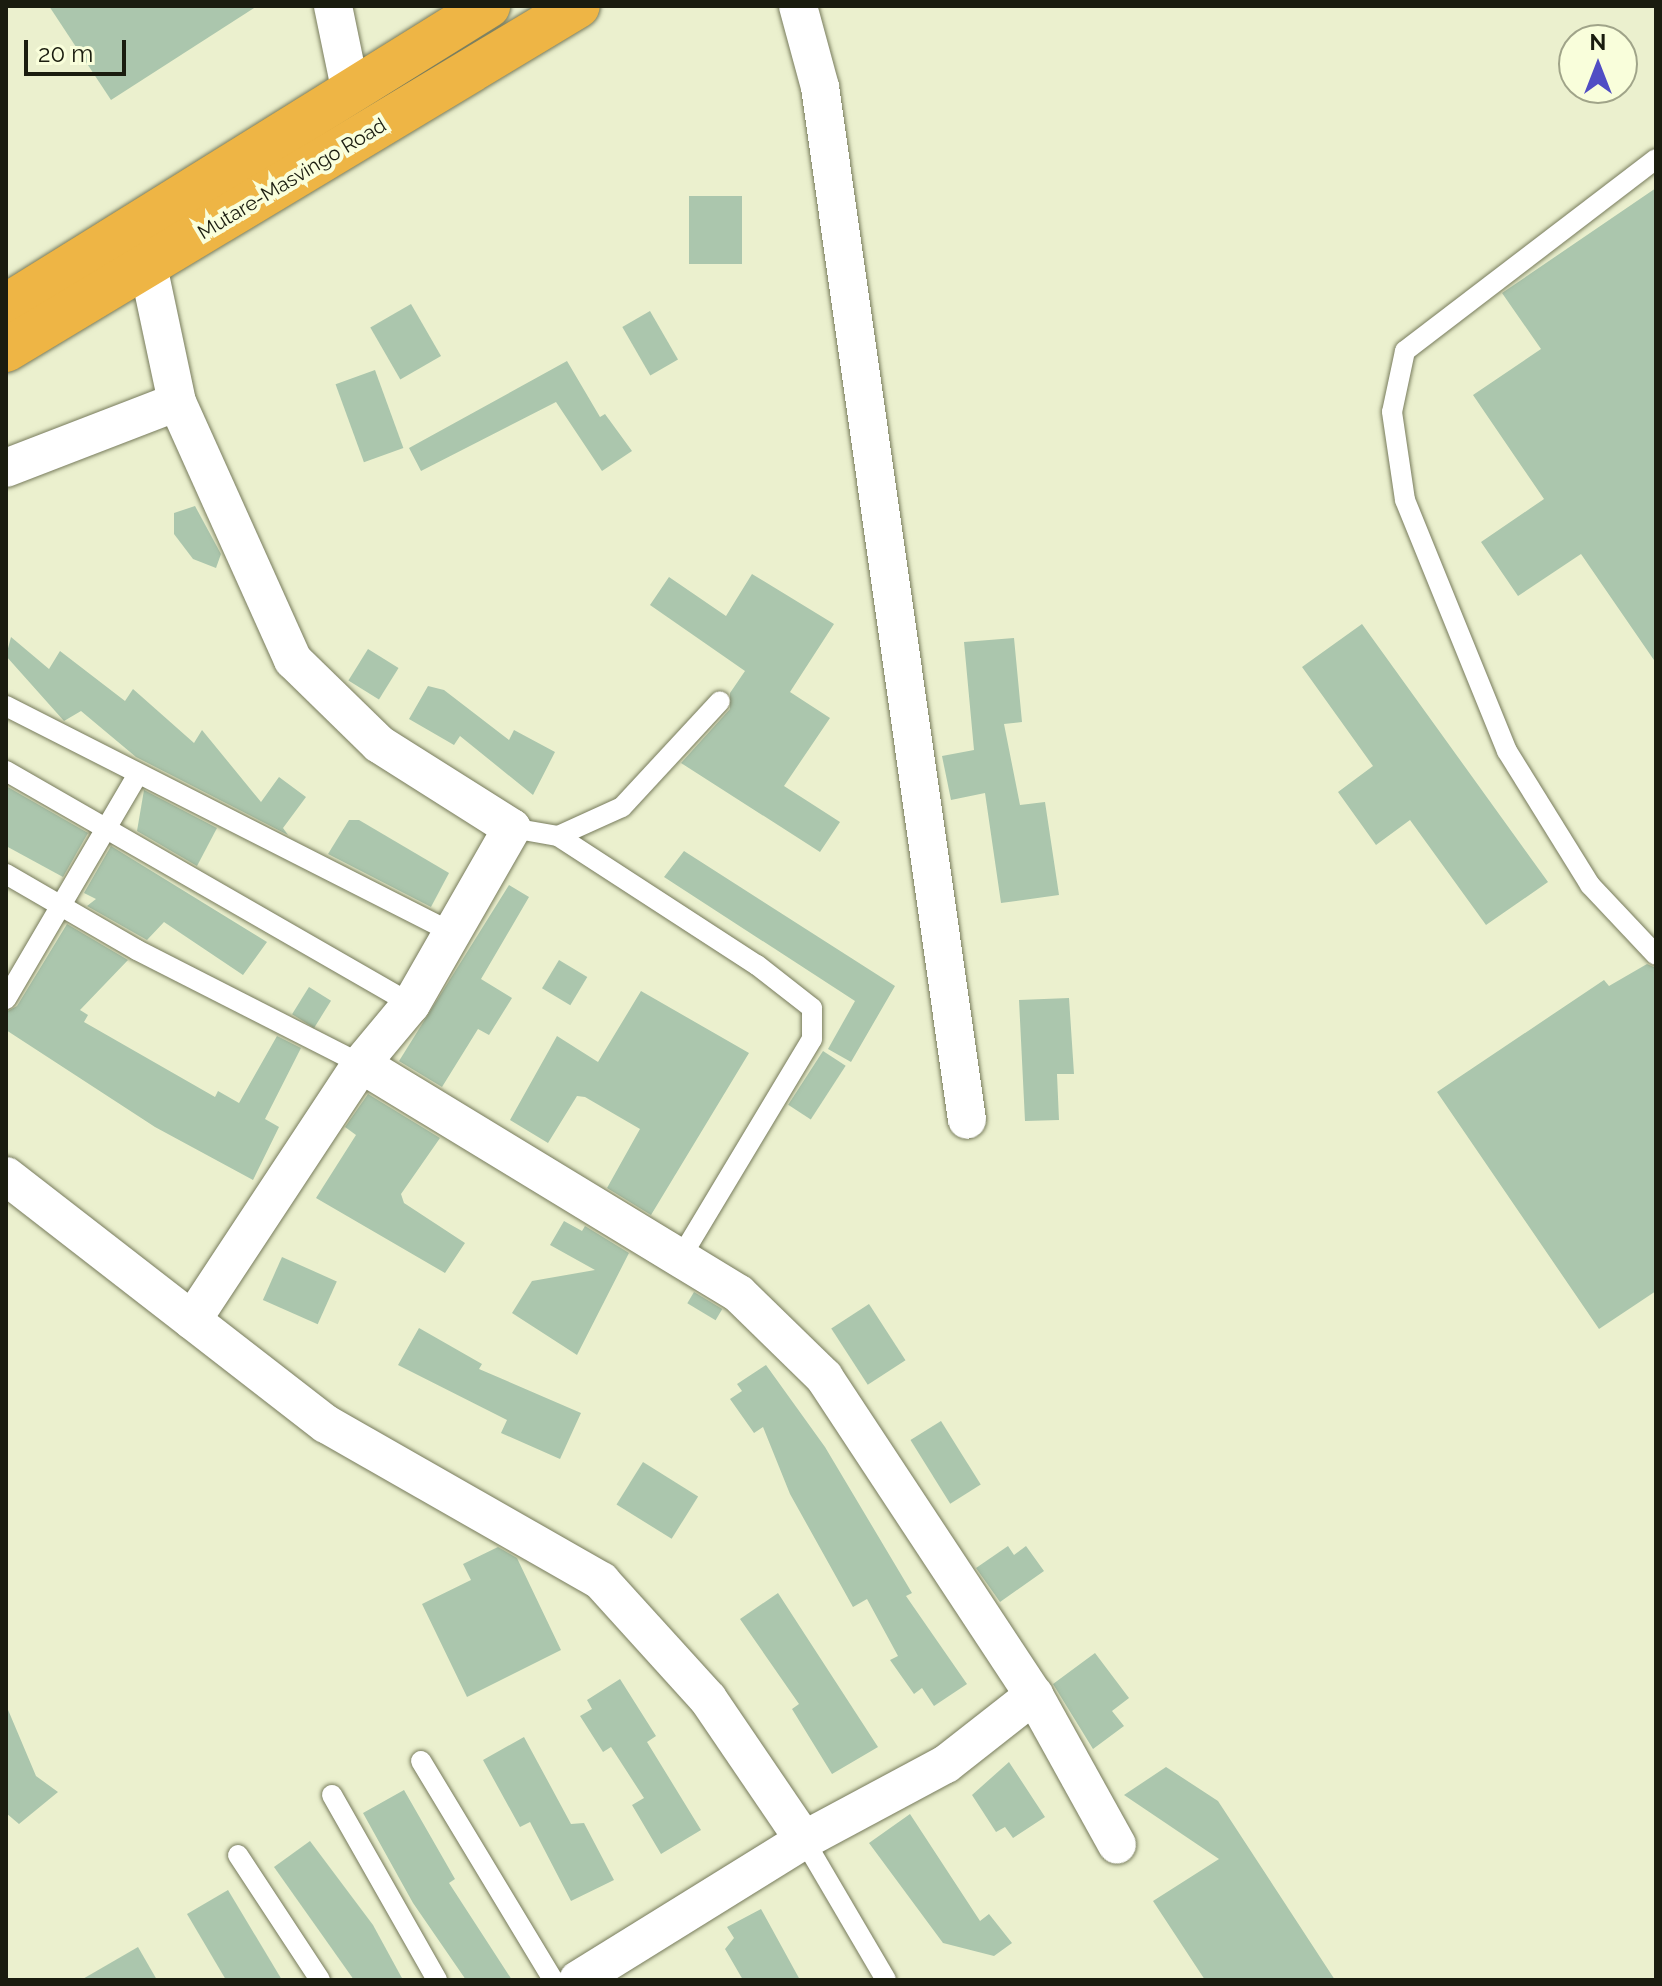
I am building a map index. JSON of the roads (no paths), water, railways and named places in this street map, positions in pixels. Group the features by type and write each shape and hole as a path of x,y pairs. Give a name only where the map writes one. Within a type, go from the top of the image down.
{"highway":[{"path":"6,306 350,88 488,6"},
{"name":"Mutare-Masvingo Road","path":"6,350 578,6"}],"street":[{"path":"333,6 350,88"},
{"path":"798,6 823,102 967,1120"},
{"path":"148,266 177,402 293,660 379,744 512,828 411,1004 361,1064 192,1320"},
{"path":"6,468 177,402"},
{"path":"361,1064 739,1294 824,1377 1034,1695 1117,1845"},
{"path":"6,1176 326,1424 601,1581 708,1699 804,1840"},
{"path":"578,1980 804,1840 946,1764 1034,1695"}],"lane":[{"path":"1656,159 1405,351 1392,412 1405,500 1507,751 1590,885 1656,955"},
{"path":"558,836 622,807 720,701"},
{"path":"6,706 137,776 453,933"},
{"path":"6,771 411,1004"},
{"path":"6,999 137,776"},
{"path":"512,828 558,836 757,965 812,1008 812,1039 679,1260"},
{"path":"6,874 62,907 361,1064"},
{"path":"421,1761 553,1980"},
{"path":"332,1795 437,1980"},
{"path":"804,1840 886,1980"},
{"path":"238,1855 320,1980"}]}
